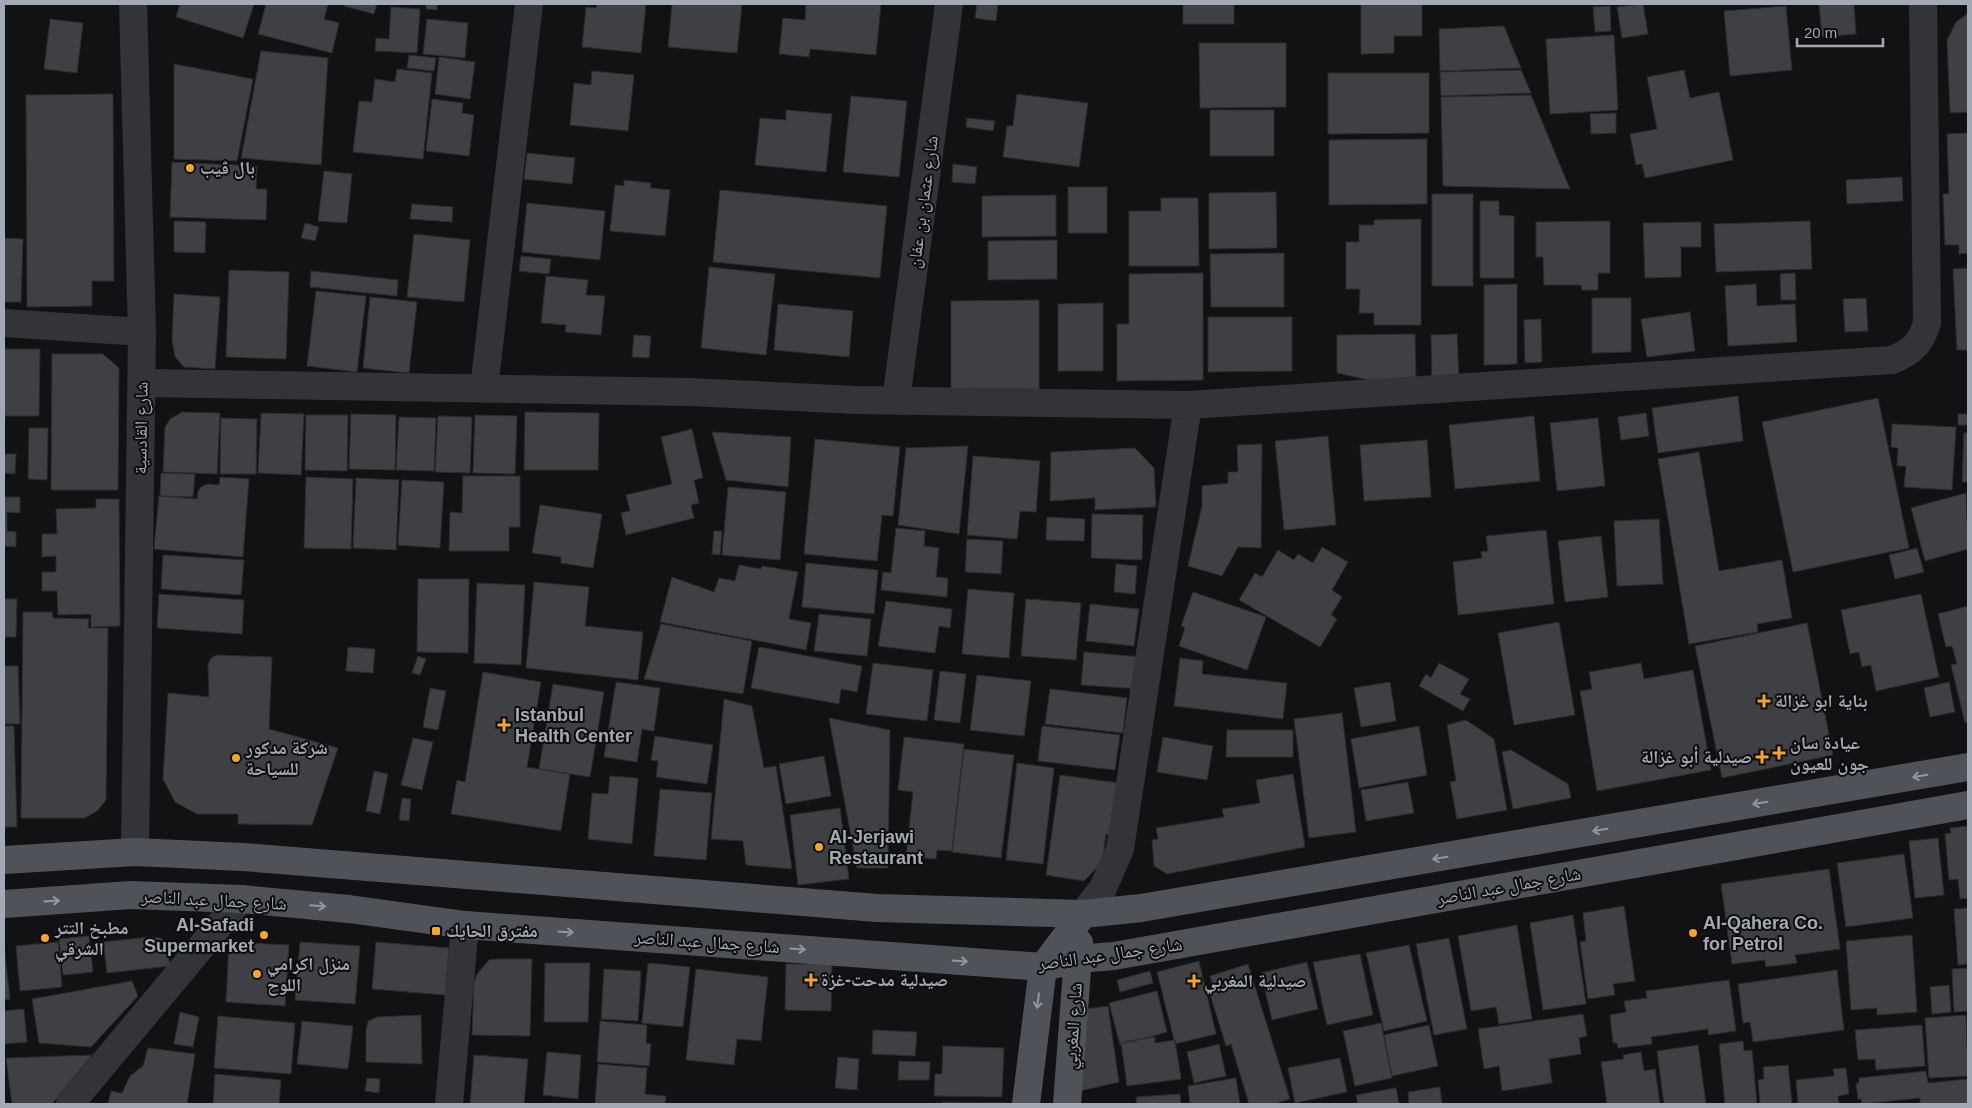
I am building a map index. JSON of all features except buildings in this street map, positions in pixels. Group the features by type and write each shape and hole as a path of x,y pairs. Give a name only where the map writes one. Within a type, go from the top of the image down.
{"main road":[{"path":"4,860 135,852 263,859 877,908 1083,914 1141,908 1968,767"},
{"name":"شارع جمال عبد الناصر","path":"4,904 131,895 241,899 349,909 465,925 1043,967 1077,959 1124,955 1968,805"},
{"name":"شارع المغربي","path":"1066,1104 1077,987 1077,959 1083,914"},
{"name":"شارع المغربي","path":"1026,1104 1043,967 1083,914"}],"street":[{"name":"شارع القادسية","path":"133,4 142,332 135,852"},
{"path":"484,388 529,4"},
{"name":"شارع عثمان بن عفان","path":"896,400 949,4"},
{"path":"142,383 690,392 896,400 1188,405 1892,360 1904,355 1915,347 1923,336 1927,322 1923,4"},
{"path":"4,323 142,332"},
{"path":"1083,914 1104,888 1120,849 1188,405"},
{"path":"70,1104 241,899"},
{"path":"449,1104 465,925"}],"place":[{"name":"بال ڨيب","path":"190,168"},
{"name":"بناية ابو غزالة","path":"1764,701"},
{"name":"Istanbul Health Center","path":"504,725"},
{"name":"عيادة سان جون للعيون","path":"1779,753"},
{"name":"صيدلية أبو غزالة","path":"1762,757"},
{"name":"شركة مدكور للسياحة","path":"236,758"},
{"name":"Al-Jerjawi Restaurant","path":"819,847"},
{"name":"مفترق الحايك","path":"436,931"},
{"name":"Al-Qahera Co. for Petrol","path":"1693,933"},
{"name":"Al-Safadi Supermarket","path":"264,935"},
{"name":"مطبخ التتر الشرقي","path":"45,938"},
{"name":"منزل اكرامي اللوح","path":"257,974"},
{"name":"صيدلية مدحت-غزة","path":"811,980"},
{"name":"صيدلية المغربي","path":"1194,981"}]}
